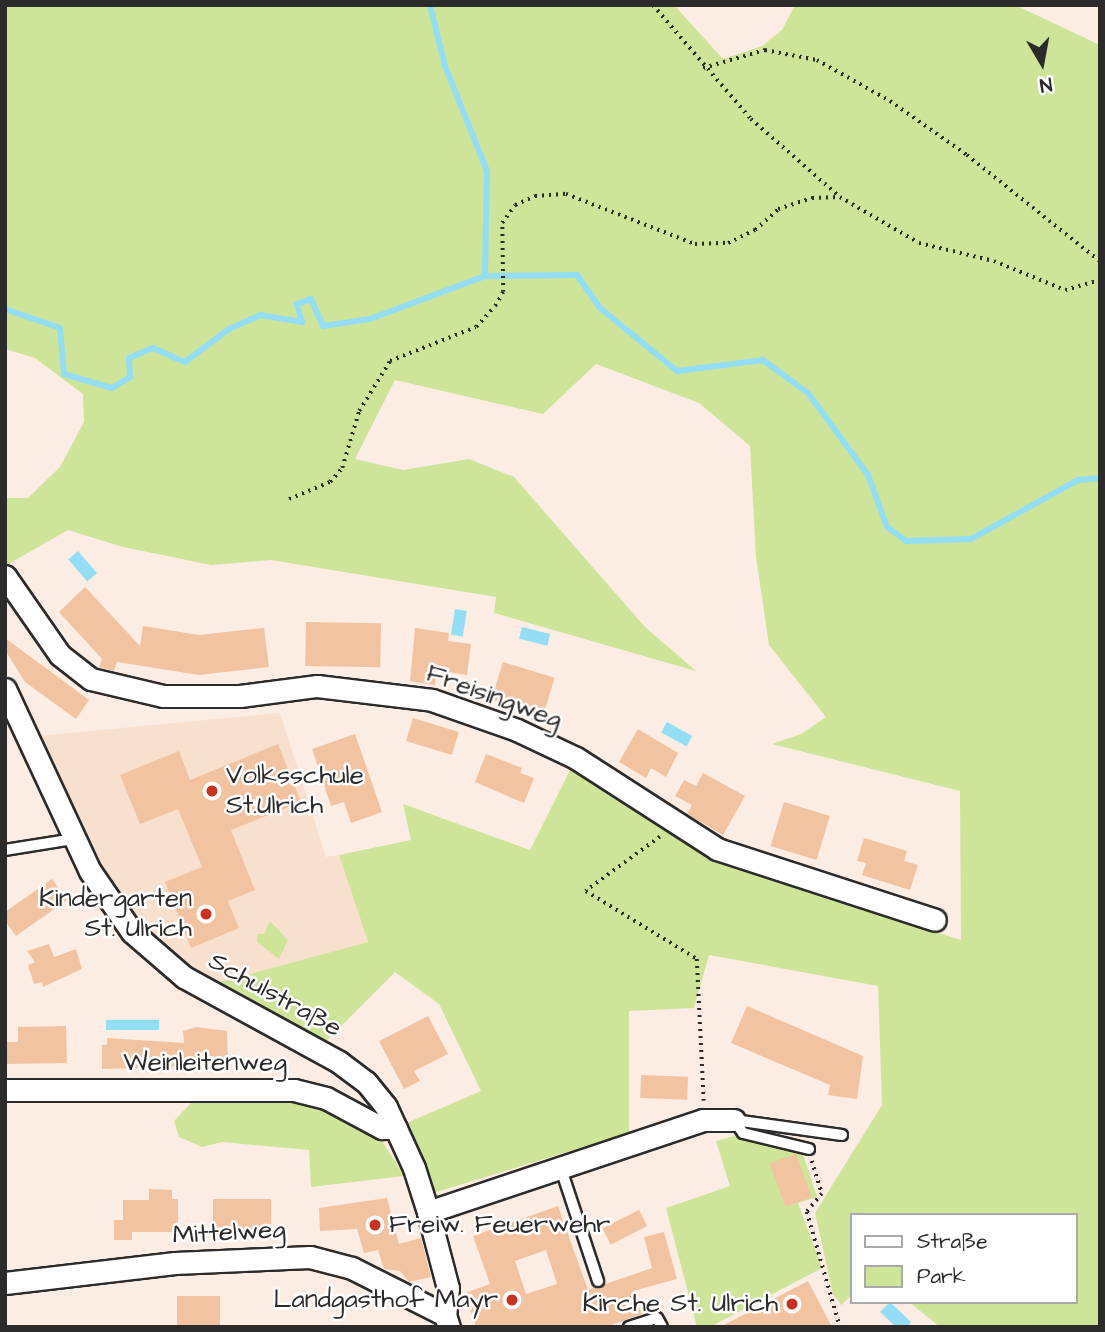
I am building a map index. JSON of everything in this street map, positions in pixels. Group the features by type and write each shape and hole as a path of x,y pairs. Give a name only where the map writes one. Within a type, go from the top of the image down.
{"street":[{"name":"Freisingweg","path":"5,576 60,655 91,679 163,696 240,696 317,686 432,700 517,730 576,758 676,825 746,860 935,920"},
{"name":"Schulstraße","path":"5,690 74,839 113,906 159,957 184,977 339,1062 366,1082 396,1128 428,1212 448,1288 447,1321"},
{"name":"Weinleitenweg","path":"5,1090 295,1090 326,1098 382,1128 396,1128"},
{"path":"428,1212 703,1121 734,1120"},
{"name":"Mittelweg","path":"5,1283 175,1263 310,1256 352,1268 447,1321"}],"lane":[{"path":"5,849 74,839"},
{"path":"734,1120 842,1135"},
{"path":"734,1120 743,1133 809,1149"},
{"path":"561,1169 598,1281"},
{"path":"629,1327 657,1318 662,1327"}],"path":[{"path":"653,5 703,68 751,119 840,197 919,243 995,261 1065,290 1100,280"},
{"path":"703,68 765,50 817,60 890,100 967,155 1100,261"},
{"path":"289,499 330,482 342,468 359,411 390,361 475,327 503,292 505,259 499,242 502,223 515,205 535,196 566,194 695,244 728,243 755,230 778,209 812,198 840,197"},
{"path":"676,825 586,891 697,960 706,1076 703,1121"},
{"path":"809,1149 822,1194 807,1212 840,1327"}],"shaded area":[{"path":"280,713 326,857 339,855 368,942 209,985 154,945 96,873 37,736"}],"green space":[{"path":"5,5 674,5 723,59 762,46 782,30 795,5 1015,5 1100,45 1100,1327 940,1327 911,1304 1077,1304 1077,1213 850,1213 850,1297 841,1305 833,1294 815,1213 882,1105 878,986 709,955 694,1008 629,1011 629,1133 433,1193 402,1125 481,1091 439,1004 395,972 322,1045 209,985 368,942 339,855 411,840 403,804 530,850 572,766 684,843 751,873 961,940 960,791 772,744 801,734 826,717 769,645 756,557 750,446 699,403 596,364 543,414 395,380 355,459 403,470 469,459 514,477 645,627 696,671 494,613 496,597 271,560 211,565 123,547 68,530 5,566 5,498 28,498 60,467 84,422 83,394 35,358 5,349"},
{"path":"270,921 288,940 279,959 257,942 257,934 264,934"},
{"path":"296,1095 376,1131 404,1176 311,1187 309,1150 222,1142 202,1147 179,1137 174,1121 194,1100"},
{"path":"734,1136 802,1151 817,1197 798,1203 822,1268 710,1327 697,1327 666,1208 730,1186 716,1141"}],"water":[{"path":"78,551 97,573 87,581 68,560"},
{"path":"455,609 467,611 463,637 451,635"},
{"path":"522,627 550,634 547,646 519,639"},
{"path":"667,722 692,736 687,747 661,732"},
{"path":"106,1020 159,1020 159,1030 106,1030"},
{"path":"888,1304 892,1304 911,1322 907,1327 896,1327 880,1312"}],"building":[{"path":"85,587 140,646 143,626 199,635 264,628 269,667 199,675 117,662 114,671 99,667 102,659 59,612"},
{"path":"306,622 381,623 380,667 305,666"},
{"path":"415,628 449,633 448,641 471,644 467,675 437,670 435,685 410,681"},
{"path":"5,638 89,700 76,719 25,682 5,650"},
{"path":"503,662 555,678 543,715 492,699"},
{"path":"413,718 459,732 452,755 406,741"},
{"path":"638,729 678,753 666,777 651,768 646,778 619,762"},
{"path":"355,734 382,812 351,823 344,802 331,806 312,749"},
{"name":"Volksschule St.Ulrich","path":"278,744 301,802 231,830 255,890 228,901 239,928 191,948 165,882 202,867 178,809 140,824 120,775 179,751 190,780"},
{"path":"486,754 522,768 520,773 534,778 524,803 475,782"},
{"path":"703,773 745,796 723,835 687,814 692,805 675,796 684,780 696,786"},
{"path":"784,802 830,816 816,860 771,846"},
{"path":"864,838 907,851 904,861 918,865 910,890 862,875 866,863 857,861"},
{"path":"52,879 67,900 16,936 5,921 5,912"},
{"path":"49,944 54,957 76,949 82,969 43,987 42,982 34,984 28,965 35,962 27,951"},
{"path":"747,1006 863,1056 857,1099 828,1095 830,1085 731,1043"},
{"path":"428,1016 448,1054 414,1071 420,1081 404,1089 379,1041"},
{"path":"66,1026 67,1063 5,1064 5,1042 18,1042 18,1027"},
{"path":"196,1027 227,1031 228,1066 102,1069 102,1045 107,1045 107,1038 184,1043 183,1031"},
{"path":"641,1075 688,1077 687,1100 640,1098"},
{"path":"796,1154 812,1197 785,1207 770,1164"},
{"path":"149,1189 172,1190 172,1199 178,1199 178,1232 132,1232 132,1240 114,1240 114,1220 123,1220 123,1200 149,1200"},
{"path":"387,1198 399,1244 421,1238 431,1277 409,1282 400,1271 384,1269 378,1250 364,1253 357,1229 320,1231 319,1208"},
{"path":"213,1199 271,1199 271,1235 213,1235"},
{"path":"558,1206 588,1290 652,1268 644,1237 664,1232 677,1279 633,1291 642,1314 605,1327 476,1327 465,1293 490,1284 473,1236","holes":["546,1250 557,1284 526,1294 515,1261"]},
{"path":"639,1210 647,1226 611,1245 602,1229"},
{"name":"Kirche St. Ulrich","path":"808,1281 832,1327 720,1327"},
{"path":"177,1296 220,1296 220,1327 177,1327"}],"waterway":[{"path":"430,5 445,66 487,171 485,276"},
{"path":"5,309 60,328 64,374 112,388 130,377 129,358 153,348 185,362 229,329 260,315 302,322 297,304 311,299 323,326 370,319 485,276 577,275 600,308 677,371 763,360 808,393 868,475 887,527 906,541 971,539 1078,480 1100,478"}],"place":[{"name":"Volksschule St.Ulrich","path":"212,791"},
{"name":"Kindergarten St. Ulrich","path":"206,914"},
{"name":"Freiw. Feuerwehr","path":"375,1225"},
{"name":"Landgasthof Mayr","path":"512,1300"},
{"name":"Kirche St. Ulrich","path":"792,1304"}]}
